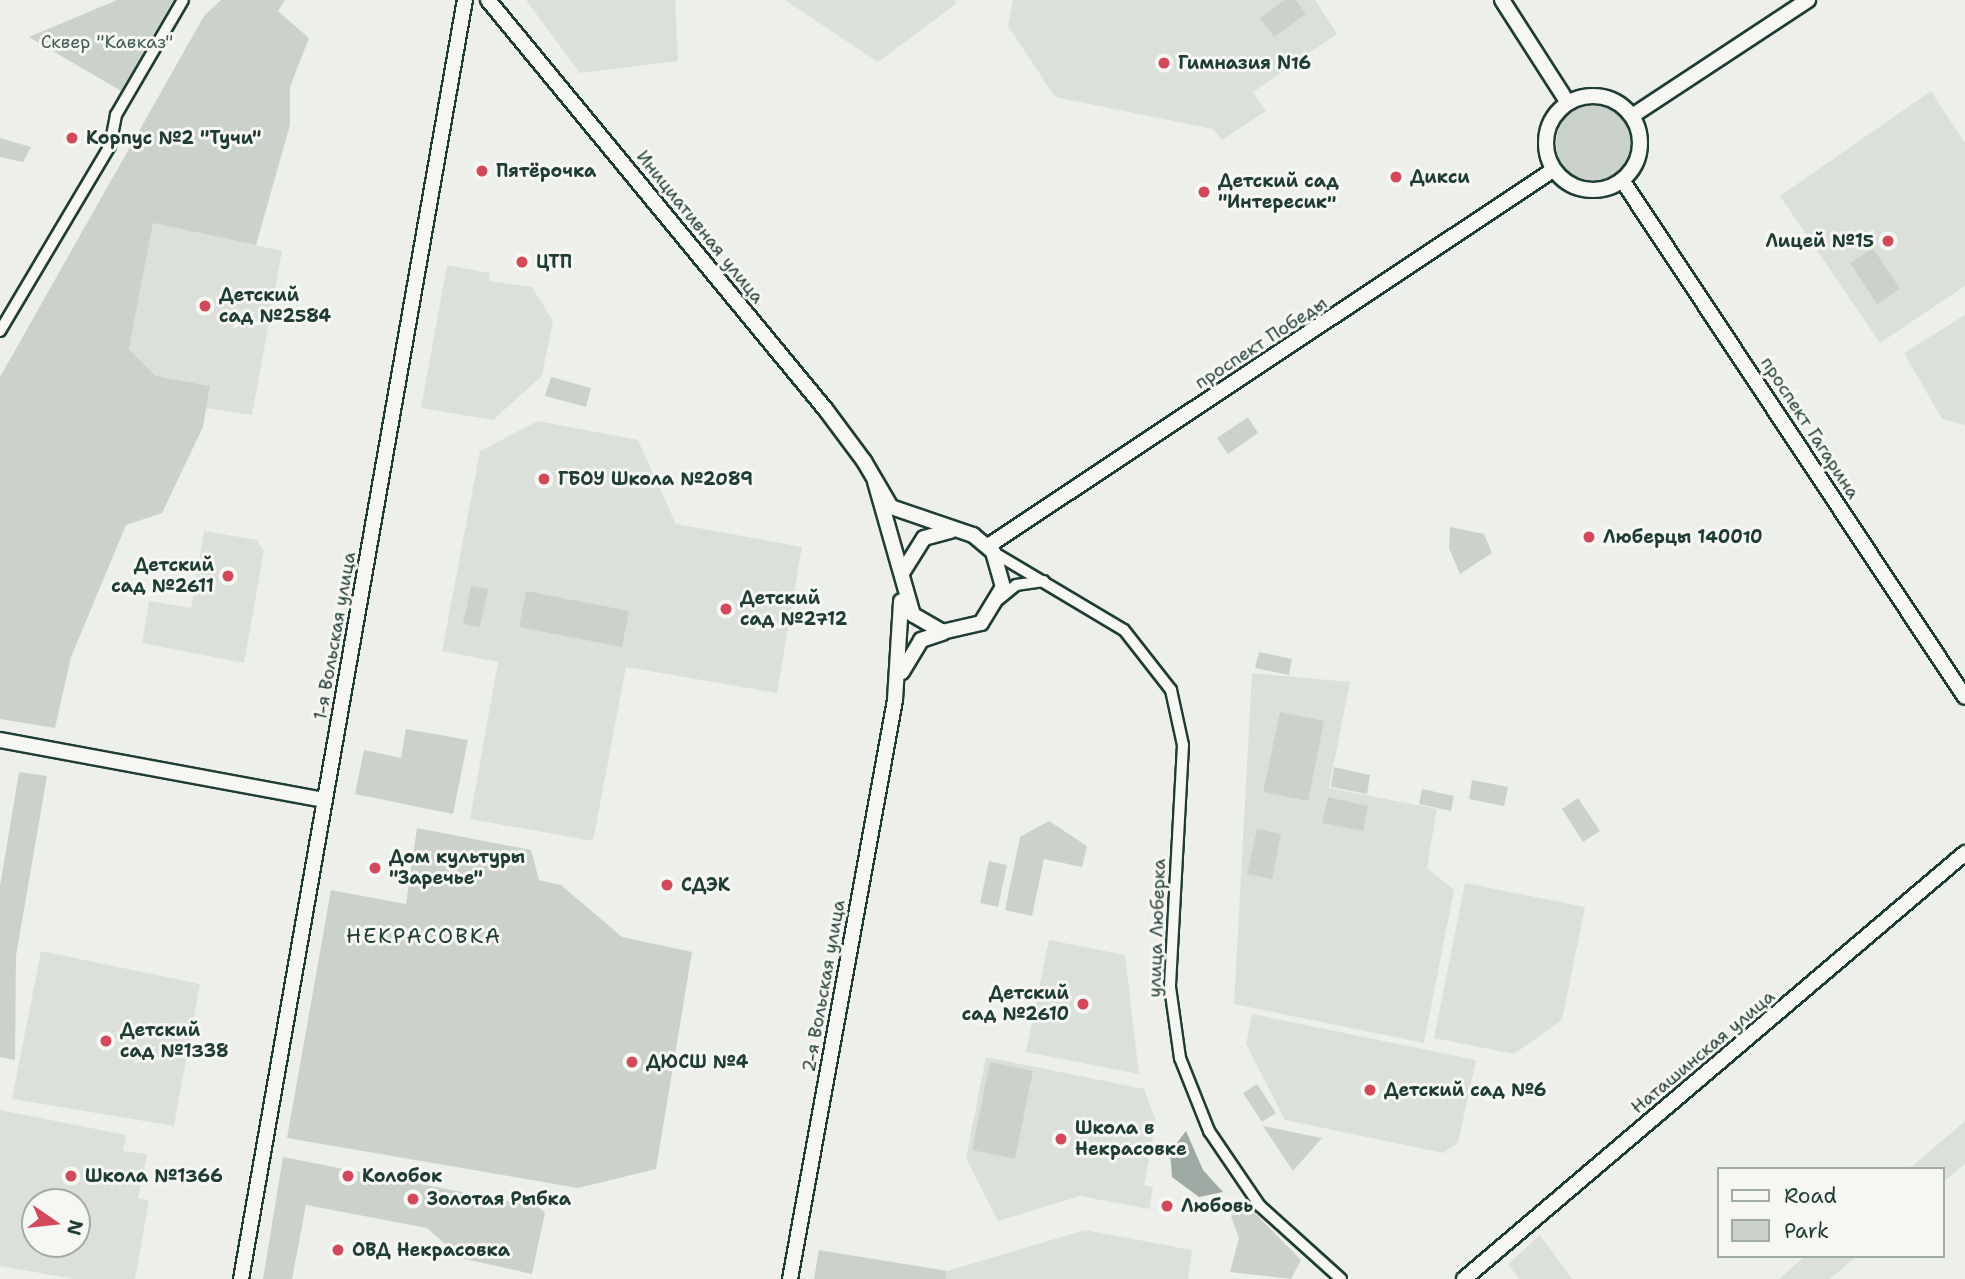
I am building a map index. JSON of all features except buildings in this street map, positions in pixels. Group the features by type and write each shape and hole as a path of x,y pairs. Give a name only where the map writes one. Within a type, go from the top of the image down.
{"street":[{"path":"0,331 110,146 116,115 183,0"},
{"name":"1-я Вольская улица","path":"241,1279 465,0"},
{"name":"Инициативная улица","path":"488,0 826,410 898,513 961,531 991,549"},
{"path":"1502,0 1568,103"},
{"path":"1632,116 1808,0"},
{"path":"1609,99 1632,116 1640,143 1622,180 1586,189 1553,170 1546,133 1568,103 1609,99"},
{"name":"проспект Победы","path":"991,549 1553,170"},
{"name":"проспект Гагарина","path":"1622,180 1965,697"},
{"name":"Инициативная улица","path":"875,482 893,531 901,593"},
{"path":"900,577 924,538 961,531"},
{"path":"991,549 1002,576 998,600"},
{"name":"улица Люберка","path":"991,549 1124,630 1171,690 1183,745 1170,973 1180,1058 1209,1131 1260,1206 1341,1279"},
{"path":"901,593 913,615 943,632 981,623 998,600 1016,585 1047,582"},
{"name":"2-я Вольская улица","path":"790,1279 895,700 901,593"},
{"name":"2-я Вольская улица","path":"895,700 915,647 943,632"},
{"path":"0,740 325,800"},
{"name":"Наташинская улица","path":"1464,1279 1965,853"}],"shaded area":[{"path":"526,0 675,0 678,61 580,73"},
{"path":"785,0 955,0 957,3 878,62"},
{"name":"Гимназия N16","path":"1013,0 1315,0 1337,34 1253,92 1266,111 1222,140 1213,129 1055,97 1008,26"},
{"name":"Лицей №15","path":"1931,91 1965,143 1965,286 1880,343 1780,196"},
{"name":"Детский сад №2584","path":"153,222 282,251 252,415 206,408 210,386 156,376 129,349"},
{"path":"447,265 490,273 489,281 532,287 553,321 542,376 493,420 421,408"},
{"path":"1965,315 1965,425 1942,419 1904,353"},
{"path":"538,421 638,440 676,524 802,547 777,693 626,667 593,841 470,819 498,662 442,651 480,451"},
{"name":"Детский сад №2611","path":"204,531 257,540 264,551 244,663 142,643 149,601 191,608"},
{"path":"1252,673 1350,682 1329,788 1437,809 1427,868 1454,890 1424,1043 1234,1004"},
{"path":"1465,883 1585,907 1562,1020 1514,1054 1434,1038"},
{"name":"Детский сад №2610","path":"1049,940 1125,955 1139,1074 1026,1052"},
{"name":"Детский сад №1338","path":"41,951 200,984 174,1126 12,1099"},
{"name":"Детский сад №6","path":"1252,1014 1476,1060 1458,1143 1443,1153 1285,1120 1246,1044"},
{"name":"Школа в Некрасовке","path":"986,1057 1144,1089 1156,1121 1144,1185 1153,1187 1149,1209 1080,1196 998,1221 966,1158"},
{"name":"Школа №1366","path":"0,1110 126,1135 123,1151 147,1154 138,1198 149,1201 135,1279 74,1279 0,1266"},
{"path":"1965,1121 1965,1164 1944,1181 1944,1167 1911,1167"},
{"path":"1186,1131 1203,1170 1223,1192 1199,1197 1172,1177 1170,1152"},
{"path":"1085,1230 1192,1250 1188,1279 946,1279 947,1271"},
{"path":"1540,1235 1572,1279 1519,1279 1508,1264"},
{"path":"1803,1258 1855,1258 1830,1279 1779,1279"}],"green space":[{"name":"Сквер \"Кавказ\"","path":"117,0 173,0 121,91 29,37"},
{"path":"221,0 285,0 278,11 309,38 290,87 290,125 256,245 153,223 129,349 156,376 210,386 203,427 162,513 126,525 71,657 55,728 0,719 0,377 204,16"},
{"path":"1285,0 1296,0 1306,14 1274,37 1260,18"},
{"path":"1594,105 1608,108 1621,116 1629,129 1632,143 1629,157 1621,170 1608,178 1594,181 1580,178 1567,170 1559,157 1556,143 1559,129 1567,116 1580,108"},
{"path":"0,138 31,147 23,162 0,157"},
{"path":"1873,248 1900,289 1877,304 1850,263"},
{"path":"551,377 591,388 586,407 545,396"},
{"path":"1248,417 1258,433 1228,454 1217,438"},
{"path":"1450,527 1484,534 1492,553 1460,574 1449,548"},
{"path":"471,586 488,589 480,627 463,624"},
{"path":"526,591 629,611 622,647 519,627"},
{"path":"1259,652 1292,659 1289,675 1255,668"},
{"path":"1280,712 1324,721 1308,801 1263,792"},
{"path":"406,729 468,740 453,814 355,794 364,750 401,758"},
{"path":"1334,767 1370,775 1367,794 1331,787"},
{"path":"19,772 47,776 16,956 15,1060 0,1057 0,886"},
{"path":"1472,780 1508,787 1504,806 1469,799"},
{"path":"1422,789 1454,796 1451,811 1419,804"},
{"path":"1328,797 1368,806 1363,831 1322,823"},
{"path":"1578,798 1600,831 1583,842 1562,809"},
{"path":"1049,821 1087,846 1082,867 1044,859 1032,916 1005,910 1020,837"},
{"path":"417,828 531,850 539,880 561,885 622,937 692,952 656,1169 578,1188 287,1138 331,890 406,904"},
{"path":"1257,829 1281,834 1272,879 1247,874"},
{"path":"989,861 1007,865 998,907 980,903"},
{"path":"990,1062 1033,1071 1015,1159 972,1150"},
{"path":"1257,1084 1276,1113 1262,1122 1243,1093"},
{"path":"1263,1126 1322,1138 1293,1171"},
{"path":"283,1157 538,1207 545,1212 532,1274 461,1258 427,1228 306,1205 292,1279 263,1279"},
{"path":"1247,1205 1301,1260 1291,1279 1230,1272 1239,1238 1231,1216"},
{"path":"819,1250 947,1271 946,1279 814,1279"}],"place":[{"name":"Гимназия N16","path":"1164,63"},
{"name":"Корпус №2 \"Тучи\"","path":"72,138"},
{"name":"Пятёрочка","path":"482,171"},
{"name":"Дикси","path":"1396,177"},
{"name":"Детский сад \"Интересик\"","path":"1204,192"},
{"name":"Лицей №15","path":"1888,241"},
{"name":"ЦТП","path":"522,262"},
{"name":"Детский сад №2584","path":"205,306"},
{"name":"ГБОУ Школа №2089","path":"544,479"},
{"name":"Люберцы 140010","path":"1589,537"},
{"name":"Детский сад №2611","path":"228,576"},
{"name":"Детский сад №2712","path":"726,609"},
{"name":"Дом культуры \"Заречье\"","path":"375,868"},
{"name":"СДЭК","path":"667,885"},
{"name":"Детский сад №2610","path":"1083,1004"},
{"name":"Детский сад №1338","path":"106,1041"},
{"name":"ДЮСШ №4","path":"632,1062"},
{"name":"Детский сад №6","path":"1370,1090"},
{"name":"Школа в Некрасовке","path":"1061,1139"},
{"name":"Школа №1366","path":"71,1176"},
{"name":"Колобок","path":"348,1176"},
{"name":"Золотая Рыбка","path":"413,1199"},
{"name":"Любовь","path":"1167,1206"},
{"name":"ОВД Некрасовка","path":"338,1250"}],"district":[{"name":"НЕКРАСОВКА","path":"424,936"}]}
